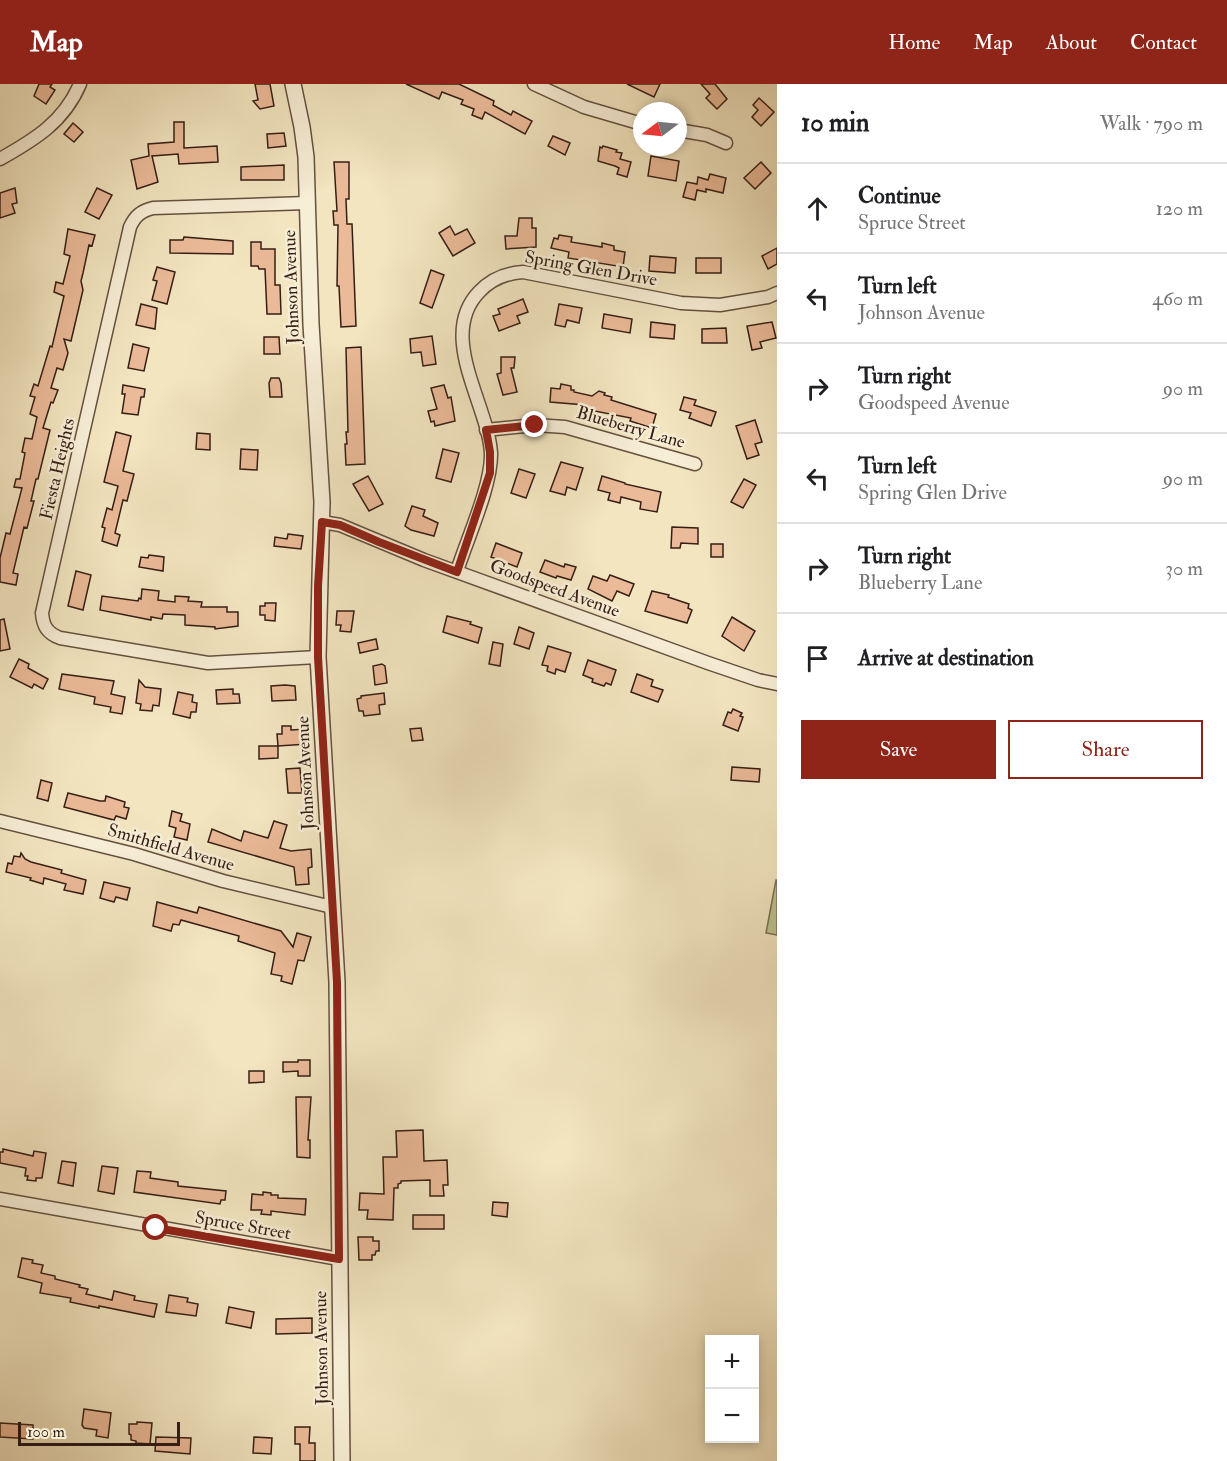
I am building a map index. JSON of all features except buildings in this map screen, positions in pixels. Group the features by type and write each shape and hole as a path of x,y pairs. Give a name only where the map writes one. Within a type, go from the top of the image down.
{"street":[{"path":"0,159 30,142 50,127 73,99 80,84"},
{"name":"Johnson Avenue","path":"292,84 305,145 311,324 322,522 318,586 318,657 338,1039 342,1461"},
{"path":"534,84 584,107 633,121"},
{"path":"687,132 707,135 726,143"},
{"name":"Fiesta Heights","path":"307,203 153,208 139,214 134,220 130,227 42,613 43,622 52,635 60,639 208,663 318,657"},
{"name":"Spring Glen Drive","path":"457,572 490,473 490,452 486,430 462,347 464,318 475,296 483,287 497,278 523,272 681,303 720,305 768,297 777,293"},
{"name":"Blueberry Lane","path":"486,430 535,425 565,427 695,464"},
{"name":"Goodspeed Avenue","path":"322,522 340,525 457,572 758,681 777,684"},
{"name":"Smithfield Avenue","path":"0,821 134,854 224,881 332,907"},
{"name":"Spruce Street","path":"0,1199 339,1259"}],"green space":[{"path":"777,880 777,935 766,933"}],"route":[{"path":"156,1228 339,1259 337,982 317,619 322,522 340,525 457,572 490,473 490,452 486,430 535,425"}]}
